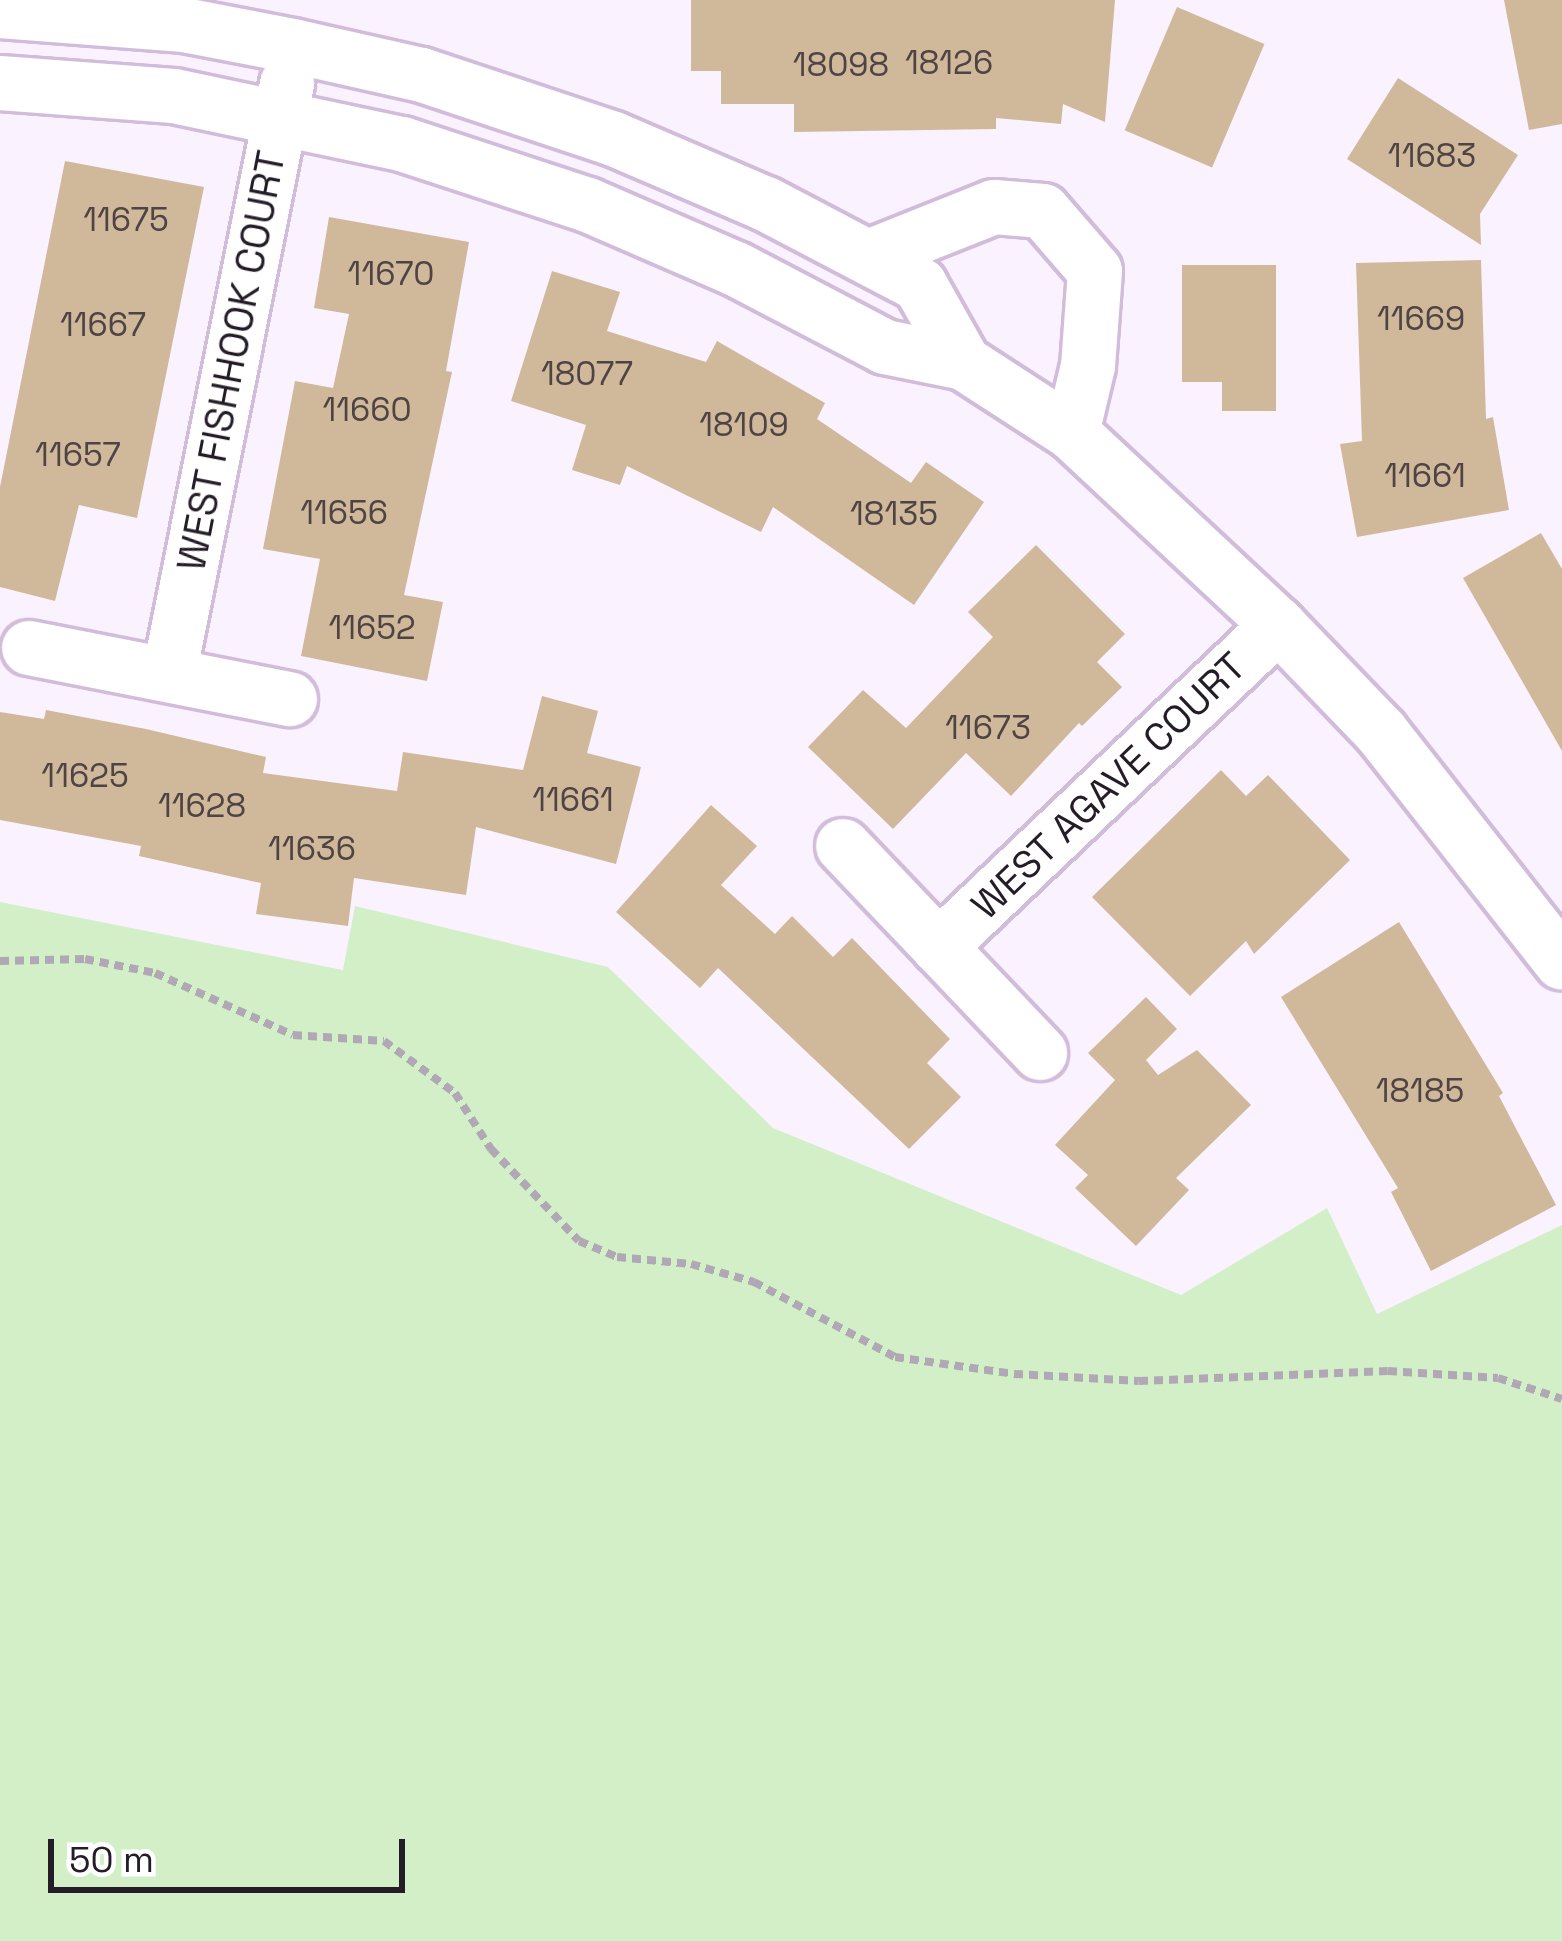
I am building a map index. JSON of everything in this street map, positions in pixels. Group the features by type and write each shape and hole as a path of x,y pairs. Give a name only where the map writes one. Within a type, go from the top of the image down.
{"street":[{"path":"0,10 184,25 293,46 422,75 614,139 871,256 920,285 964,362"},
{"name":"WEST FISHHOOK COURT","path":"169,676 293,46"},
{"path":"0,83 174,97 402,144 588,206 736,269 885,347 964,362 1072,433 1278,625 1381,732 1562,963"},
{"path":"871,256 994,207 1043,211 1095,271 1094,328 1072,433"},
{"name":"WEST AGAVE COURT","path":"939,947 1278,625"},
{"path":"29,648 290,699"},
{"path":"843,846 1040,1053"}],"path":[{"path":"0,961 85,959 154,973 293,1035 384,1041 454,1093 491,1150 579,1241 617,1257 691,1264 754,1282 895,1357 1014,1374 1139,1381 1432,1373 1498,1378 1562,1399"}],"green space":[{"path":"0,902 343,970 355,906 608,967 773,1128 1181,1295 1327,1208 1377,1314 1562,1225 1562,1941 0,1941"}],"building":[{"path":"691,0 1115,0 1105,122 1063,104 1061,124 996,118 996,129 794,132 794,104 721,104 721,71 691,71"},
{"path":"1504,0 1562,0 1562,124 1529,130"},
{"path":"1177,7 1264,44 1212,167 1125,130"},
{"path":"1398,78 1518,155 1480,214 1481,245 1347,159"},
{"path":"65,161 204,187 137,518 79,505 55,601 0,587 0,487"},
{"path":"329,217 469,242 446,371 452,372 404,595 443,602 427,681 301,656 320,559 263,549 295,381 333,388 349,314 314,308"},
{"path":"1481,260 1486,419 1493,417 1509,510 1357,537 1340,444 1362,441 1356,263"},
{"path":"1182,265 1276,265 1276,411 1222,411 1222,382 1182,382"},
{"path":"552,271 620,292 607,331 706,362 717,341 825,403 817,419 911,483 926,462 984,502 914,605 773,507 761,532 627,466 620,485 572,470 586,425 511,401"},
{"path":"1541,533 1562,569 1562,751 1463,578"},
{"path":"1036,545 1125,634 1097,662 1122,687 1082,726 1079,723 1011,796 966,753 893,829 808,747 863,690 906,728 993,637 968,612"},
{"path":"542,696 598,711 587,753 641,767 616,864 476,827 466,895 354,878 348,926 256,914 261,883 139,856 141,846 0,820 0,712 44,719 46,710 146,729 266,757 263,773 397,791 403,752 523,770"},
{"path":"1221,770 1246,796 1268,775 1350,860 1254,954 1246,941 1190,996 1092,897"},
{"path":"711,805 757,846 721,885 775,934 792,916 833,957 852,938 950,1039 927,1063 961,1097 909,1149 718,968 700,988 616,912"},
{"path":"1399,922 1503,1093 1499,1096 1556,1205 1431,1271 1391,1192 1398,1188 1281,997"},
{"path":"1146,997 1177,1029 1146,1060 1158,1075 1197,1050 1251,1105 1176,1178 1189,1190 1136,1246 1075,1188 1088,1175 1055,1145 1115,1080 1088,1053"}]}
